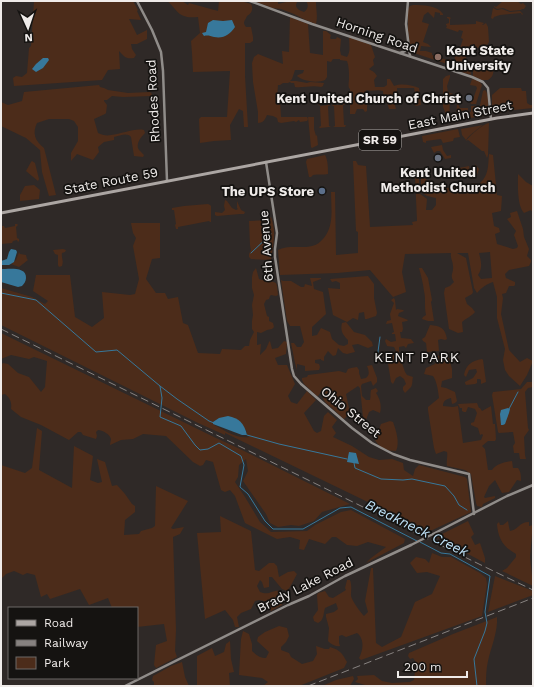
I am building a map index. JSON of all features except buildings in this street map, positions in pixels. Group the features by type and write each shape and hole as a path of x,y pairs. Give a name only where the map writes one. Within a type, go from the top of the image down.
{"main road":[{"name":"East Main Street","path":"226,170 491,119 533,113"},
{"name":"State Route 59","path":"1,213 226,170"}],"street":[{"name":"Rhodes Road","path":"137,1 152,30 161,52 167,181"},
{"name":"Horning Road","path":"250,1 312,24 472,77 483,82 489,91 491,119"},
{"path":"408,1 406,24 410,56"},
{"path":"400,53 405,51 408,46"},
{"name":"6th Avenue","path":"266,162 277,230 275,257 294,376"},
{"name":"Ohio Street","path":"294,376 301,384 347,424 372,443 403,458 469,474 474,514"},
{"name":"Brady Lake Road","path":"126,686 516,492 533,485"}],"green space":[{"path":"34,1 133,1 141,20 129,19 137,35 147,30 147,39 137,44 131,44 136,55 134,58 125,57 119,51 120,69 108,70 102,80 14,86 13,78 16,76 22,77 27,73 29,48 31,46"},
{"path":"167,1 182,1 188,5 189,3 218,11 219,1 241,1 251,4 252,11 247,16 244,23 246,27 251,27 253,37 253,41 250,43 245,43 248,127 244,127 243,111 239,109 230,125 231,140 200,143 199,119 201,117 227,117 230,71 193,72 191,41 200,33 198,17 187,17 182,15"},
{"path":"253,1 278,1 278,4 287,1 297,1 297,8 304,12 308,7 306,1 319,1 316,2 316,24 292,13"},
{"path":"503,1 517,1 526,6 521,10 510,11 503,8 497,9 494,7"},
{"path":"413,5 434,7 443,14 440,15 440,13 435,12 434,18 428,12 424,15 422,22 429,24 423,42 431,47 421,46 420,51 432,53 432,55 447,60 450,59 456,67 411,52 408,30 408,9"},
{"path":"493,8 510,12 520,11 523,14 500,15 494,17 493,19 491,18"},
{"path":"290,17 308,24 310,53 323,55 323,31 326,31 331,35 331,39 336,39 337,37 341,39 341,55 347,57 349,50 349,37 371,45 375,57 373,60 374,65 369,69 377,76 374,80 375,87 384,87 387,85 387,79 390,79 394,86 406,85 419,88 421,105 416,106 413,103 415,97 414,88 397,88 397,93 393,98 396,109 389,109 383,91 366,90 367,111 365,112 363,109 357,109 355,114 350,114 348,63 347,61 340,59 333,59 331,62 327,61 327,77 325,80 315,82 303,80 297,76 303,73 304,70 295,70 290,81 324,83 321,87 295,87 294,83 290,82 278,85 277,98 280,100 281,117 307,117 307,121 300,122 299,120 296,122 281,123 278,122 277,118 267,115 263,122 258,123 252,63 254,57 258,54 283,64 282,51 289,52"},
{"path":"447,17 451,18 450,25 476,24 476,21 484,23 482,25 486,23 488,27 489,42 485,48 485,51 484,45 483,48 470,49 470,55 466,55 466,60 468,60 468,67 470,67 471,75 462,72 455,59 455,54 458,54 463,39 461,38 463,31 459,30 458,32 446,28 446,24 449,23 449,19"},
{"path":"483,63 489,68 490,66 493,68 493,75 488,80 482,80 473,76 473,64"},
{"path":"450,75 447,86 448,92 453,94 453,96 450,103 450,116 447,117 443,107 443,79"},
{"path":"472,79 479,81 482,85 476,104 471,104 470,102 472,102 477,88 476,86 470,85"},
{"path":"99,85 100,87 108,90 128,93 150,92 152,94 152,96 112,96 107,100 104,100 107,105 106,113 94,119 98,133 103,135 144,130 145,133 138,143 138,148 144,155 143,157 134,156 131,137 125,135 114,137 114,140 104,142 98,147 99,152 93,160 77,154 71,161 71,153 78,141 78,127 74,121 69,119 49,119 37,123 35,127 35,137 38,143 44,148 56,195 49,196 42,172 40,150 26,138 1,126 1,102 8,105 22,101 24,92"},
{"path":"500,88 521,88 522,91 526,91 527,103 533,105 533,108 495,113 492,110 492,95"},
{"path":"485,90 488,96 488,108 480,106 483,91"},
{"path":"328,103 330,106 328,106 329,126 331,126 329,127 319,127 321,126 320,106 328,105"},
{"path":"334,103 335,105 343,105 345,127 333,126 335,126 334,106 332,106"},
{"path":"457,103 459,103 460,108 468,108 468,112 471,112 471,106 476,106 477,109 487,112 486,115 455,121 454,118 456,118"},
{"path":"308,117 314,117 314,129 316,136 317,135 318,145 312,148 311,147"},
{"path":"489,123 487,158 484,151 468,140 466,141 483,125"},
{"path":"483,125 466,140 462,135 461,129"},
{"path":"458,129 460,137 454,138 453,141 443,143 441,139 426,141 426,143 423,142 422,136"},
{"path":"442,145 447,156 451,155 451,158 445,159 440,151 434,153 431,147"},
{"path":"489,154 493,155 497,195 502,196 501,211 492,213 494,226 499,228 500,232 495,234 497,244 513,249 517,248 518,246 514,235 516,231 507,219 511,217 510,213 517,211 529,249 527,256 531,260 529,266 509,270 505,274 506,278 515,282 515,285 509,286 506,293 502,294 501,314 509,350 520,362 527,358 533,361 520,386 505,370 503,360 505,349 497,318 497,297 493,282 485,286 477,293 474,288 468,253 457,253 466,258 473,292 465,298 467,304 475,312 462,322 463,332 458,333 449,329 444,293 445,288 454,282 452,278 453,264 451,253 405,254 402,272 406,292 393,297 370,270 280,275 278,250 287,247 313,246 321,241 326,235 329,230 331,220 331,192 335,192 336,255 358,253 353,161 356,161 358,165 366,166 370,227 413,225 412,222 417,221 415,176 419,176 419,193 427,199 426,210 432,210 436,205 436,198 426,196 422,192 421,175 432,183 446,188 476,183 477,185 483,180 488,170","holes":["490,252 492,278 481,279 478,275 481,267 479,253"]},
{"path":"325,155 328,174 313,175 309,177 306,162 307,159"},
{"path":"32,161 35,163 39,179 38,181 26,171"},
{"path":"475,164 479,169 477,175 459,175 459,168 469,166 470,172 474,173 476,171"},
{"path":"518,174 526,182 533,186 533,213 531,210 524,213 520,205 518,195"},
{"path":"34,185 40,190 39,199 20,201 20,195 25,186"},
{"path":"225,200 232,208 236,210 238,209 237,201 241,210 245,212 244,214 215,215 215,212 222,213 225,210"},
{"path":"208,204 211,206 211,222 209,221 178,227 178,229 176,229 174,210 172,210 172,208"},
{"path":"271,217 274,234 271,260 251,259 249,257 251,250 249,221 268,220"},
{"path":"131,223 160,223 160,258 152,259 146,279 156,293 165,293 168,299 178,297 183,323 188,325 198,353 220,354 222,349 241,350 245,346 249,346 254,332 252,329 252,305 254,295 252,288 253,272 256,268 259,279 266,279 276,283 278,295 271,295 264,304 269,321 273,323 274,327 261,333 257,332 257,345 261,344 260,355 266,349 270,341 272,349 278,348 284,341 287,342 286,354 275,358 278,365 287,365 295,384 288,396 291,402 297,404 307,391 316,400 304,413 314,431 317,433 321,431 324,416 328,412 337,420 332,427 336,433 333,437 352,446 369,457 379,460 392,459 403,463 404,470 413,476 415,469 419,465 465,477 467,479 471,512 426,533 374,505 225,433 225,435 198,423 1,325 1,288 32,297 45,304 48,301 33,291 36,275 70,275 75,317 92,327 104,318 102,292 130,295 135,294 139,279 133,246 136,238 133,233","holes":["219,418 246,430 249,437 240,437 230,434 213,424 213,422"]},
{"path":"15,224 18,225 16,227 17,238 19,241 18,242 17,240 13,241 12,243 1,244 1,226 4,226 5,228 15,226"},
{"path":"53,250 66,250 62,253 63,264 59,267 58,255 55,254"},
{"path":"19,252 20,254 26,255 28,260 19,267 11,264 16,260"},
{"path":"419,268 422,268 428,278 434,321 422,319 426,315 425,294"},
{"path":"368,276 374,284 376,316 365,319 364,312 359,313 358,320 353,318 347,322 333,315 328,288 340,289 340,283 336,281 332,282 330,279"},
{"path":"310,278 321,278 313,282 314,289 323,292 326,314 312,327 312,336 317,335 321,328 330,332 332,339 339,345 344,346 348,344 348,340 342,333 341,326 342,323 346,322 354,332 365,335 372,342 373,346 368,348 358,344 352,345 355,352 347,354 343,353 338,348 336,355 333,356 328,351 324,357 324,361 321,359 315,360 315,363 319,364 319,370 305,371 305,366 297,364 297,370 295,363 291,343 294,343 297,347 301,347 304,342 300,326 290,326 287,321 281,280 291,281 301,287 304,287 305,284 312,286"},
{"path":"394,298 396,310 404,311 399,313 398,316 408,320 402,322 403,329 402,332 400,332 401,338 411,339 414,343 408,344 406,348 404,346 399,347 399,355 405,372 407,375 413,377 412,386 405,393 403,390 403,387 406,384 404,379 400,376 396,378 393,384 391,382 387,357 396,351 394,347 387,346 385,341 386,339 391,342 396,341 395,334 392,334 394,332 392,323 386,324 387,321 391,320 390,314 394,303 391,300"},
{"path":"430,325 442,328 446,335 447,339 438,340 439,351 427,352 426,343 422,339 425,337"},
{"path":"1,333 350,504 322,512 314,521 299,526 291,525 278,527 270,523 266,514 243,481 248,471 246,459 239,465 238,477 235,482 260,522 271,532 307,531 315,525 341,512 351,510 405,539 404,543 366,563 386,547 368,542 357,546 347,545 336,537 332,537 325,544 309,539 304,550 299,549 300,540 290,537 277,539 245,523 235,496 230,490 225,492 221,490 213,462 206,460 203,465 200,466 193,462 166,436 143,434 133,439 121,440 110,445 111,439 109,435 98,430 96,432 96,439 78,432 69,440 41,425 21,417 11,409 11,402 8,397 5,394 1,395 1,365 3,363 8,364 18,373 29,377 41,392 45,387 47,361 34,357 29,359 11,355 1,359"},
{"path":"448,354 452,369 452,378 442,381 441,387 455,392 457,401 452,404 451,398 448,399 444,402 443,406 458,406 463,443 481,440 483,435 480,435 478,428 471,425 471,423 474,422 477,413 475,409 468,407 466,412 464,412 458,404 477,403 482,411 491,406 493,424 495,424 496,439 495,441 488,441 482,446 485,449 488,470 492,470 496,466 512,461 513,468 518,468 521,474 521,481 517,480 509,492 502,493 495,480 489,486 484,497 495,496 495,498 483,504 482,507 477,506 476,503 471,474 465,470 447,466 447,452 444,451 436,454 434,448 428,407 439,398 439,395 433,376 424,374 426,368 435,364 437,356"},
{"path":"482,359 486,382 481,384 481,380 477,379 477,383 466,385 465,382 473,378 477,372 476,369 469,370 466,377 464,375 466,368 472,362"},
{"path":"372,365 377,382 373,386 371,381 362,384 362,396 366,400 370,400 371,390 376,388 378,391 376,393 379,398 381,410 380,413 373,410 369,412 366,420 363,417 360,388 358,386 346,394 350,413 344,419 325,402 323,398 326,396 324,394 321,392 317,396 304,384 302,380 302,378 307,377 308,375 339,371 346,373 348,369 357,367 361,379 366,378 369,373 367,366"},
{"path":"527,382 533,382 533,387 528,388 525,392 529,430 524,437 526,459 520,459 519,453 514,453 513,446 515,443 513,432 498,432 492,395 493,392 521,389"},
{"path":"390,421 393,422 397,436 398,444 396,451 384,448 375,440 381,424"},
{"path":"37,428 42,431 39,470 72,488 74,446 93,456 90,480 98,483 102,482 97,459 105,462 112,486 117,485 135,506 135,512 125,520 124,535 139,534 141,531 155,526 156,486 188,501 171,528 184,527 180,534 173,537 176,630 175,651 177,657 156,668 154,665 156,645 167,641 164,624 138,627 138,607 112,607 108,598 89,605 80,589 50,599 47,594 41,597 35,575 27,573 23,575 14,571 6,574 1,579 1,465 25,473 32,468"},
{"path":"220,516 251,531 255,570 259,571 269,563 274,563 277,566 279,577 288,572 294,571 297,574 287,591 282,589 272,577 269,577 269,587 264,588 260,580 257,586 260,592 266,593 281,591 283,597 282,605 271,611 264,601 255,601 251,609 241,613 237,617 239,627 235,627 233,620 225,610 205,619 197,533 221,532"},
{"path":"468,521 474,534 471,537 475,545 480,543 485,558 485,563 436,537"},
{"path":"508,521 510,531 526,522 529,522 529,526 533,525 530,557 533,586 502,571 507,568 516,557 516,554 502,542 499,534 497,524 499,522 500,525 503,525"},
{"path":"432,553 442,557 451,557 480,573 486,578 487,584 482,616 361,660 359,658 362,651 362,640 359,634 357,633 346,637 342,635 339,636 340,646 335,646 328,641 329,628 326,614 334,612 338,609 336,603 325,608 321,620 318,623 314,621 313,617 318,610 318,593 325,591 329,597 333,598 346,590 347,580 350,580 351,596 364,616 368,612 365,601 371,568 373,568 376,643 382,647 401,637 415,602 432,594 440,576 427,572 417,573 410,563 416,557 425,559 429,563"},
{"path":"495,576 533,591 533,595 488,612"},
{"path":"497,617 495,634 487,664 486,686 364,686 365,685 355,682 358,679 357,676 374,675 382,681 392,683 410,682 414,680 416,662 413,658 410,659 408,656 409,653"},
{"path":"279,626 287,628 289,636 281,647 281,650 289,653 291,657 302,664 313,661 317,654 316,646 325,649 329,649 330,647 336,649 344,656 347,662 344,668 299,686 263,686 268,682 262,678 239,675 241,639 243,631 249,634 252,644 252,651 258,656 266,658 269,652 257,641 258,637"},
{"path":"230,641 231,659 234,672 229,673 230,686 197,686 197,656 212,648 215,656 224,652 226,644"},
{"path":"182,662 185,677 189,686 154,686 154,682 152,680 153,676"},
{"path":"353,676 354,679 350,686 322,686 336,680"}],"water":[{"path":"213,20 232,20 235,27 224,37 204,36 202,33 206,32 208,23"},
{"path":"43,58 48,58 49,60 43,68 36,72 32,69"},
{"path":"11,249 16,250 17,252 14,262 9,265 1,265 1,261 7,259"},
{"path":"1,269 16,269 24,272 26,274 25,282 22,286 18,287 1,282"},
{"path":"508,408 510,409 505,424 501,425 501,410"},
{"path":"228,416 235,418 240,422 247,435 242,435 213,424 213,422 219,418"},
{"path":"349,452 356,453 359,464 347,462"}],"waterway":[{"path":"251,253 271,234"},
{"name":"Breakneck Creek","path":"1,293 36,300 96,352 117,350 160,386 162,398 160,417 181,426 200,450 208,449 219,443 241,456 244,465 240,487 248,494 265,521 273,529 303,529 340,508 351,507 417,541"},
{"path":"377,359 380,337"},
{"name":"Breakneck Creek","path":"160,386 214,423"},
{"path":"509,409 518,392"},
{"name":"Breakneck Creek","path":"247,435 279,444 347,459"},
{"name":"Breakneck Creek","path":"354,463 355,468 381,479 412,479 445,486 454,496 459,505 467,510"},
{"name":"Breakneck Creek","path":"420,542 441,553 450,554 490,576 485,612 487,623 474,659 477,686"}],"railway":[{"path":"1,329 533,590"},
{"path":"308,686 533,598"}],"place":[{"name":"Kent State University","path":"438,57"},
{"name":"Kent United Church of Christ","path":"469,98"},
{"name":"Kent United Methodist Church","path":"438,158"},
{"name":"The UPS Store","path":"322,191"}],"district":[{"name":"KENT PARK","path":"417,357"}]}
